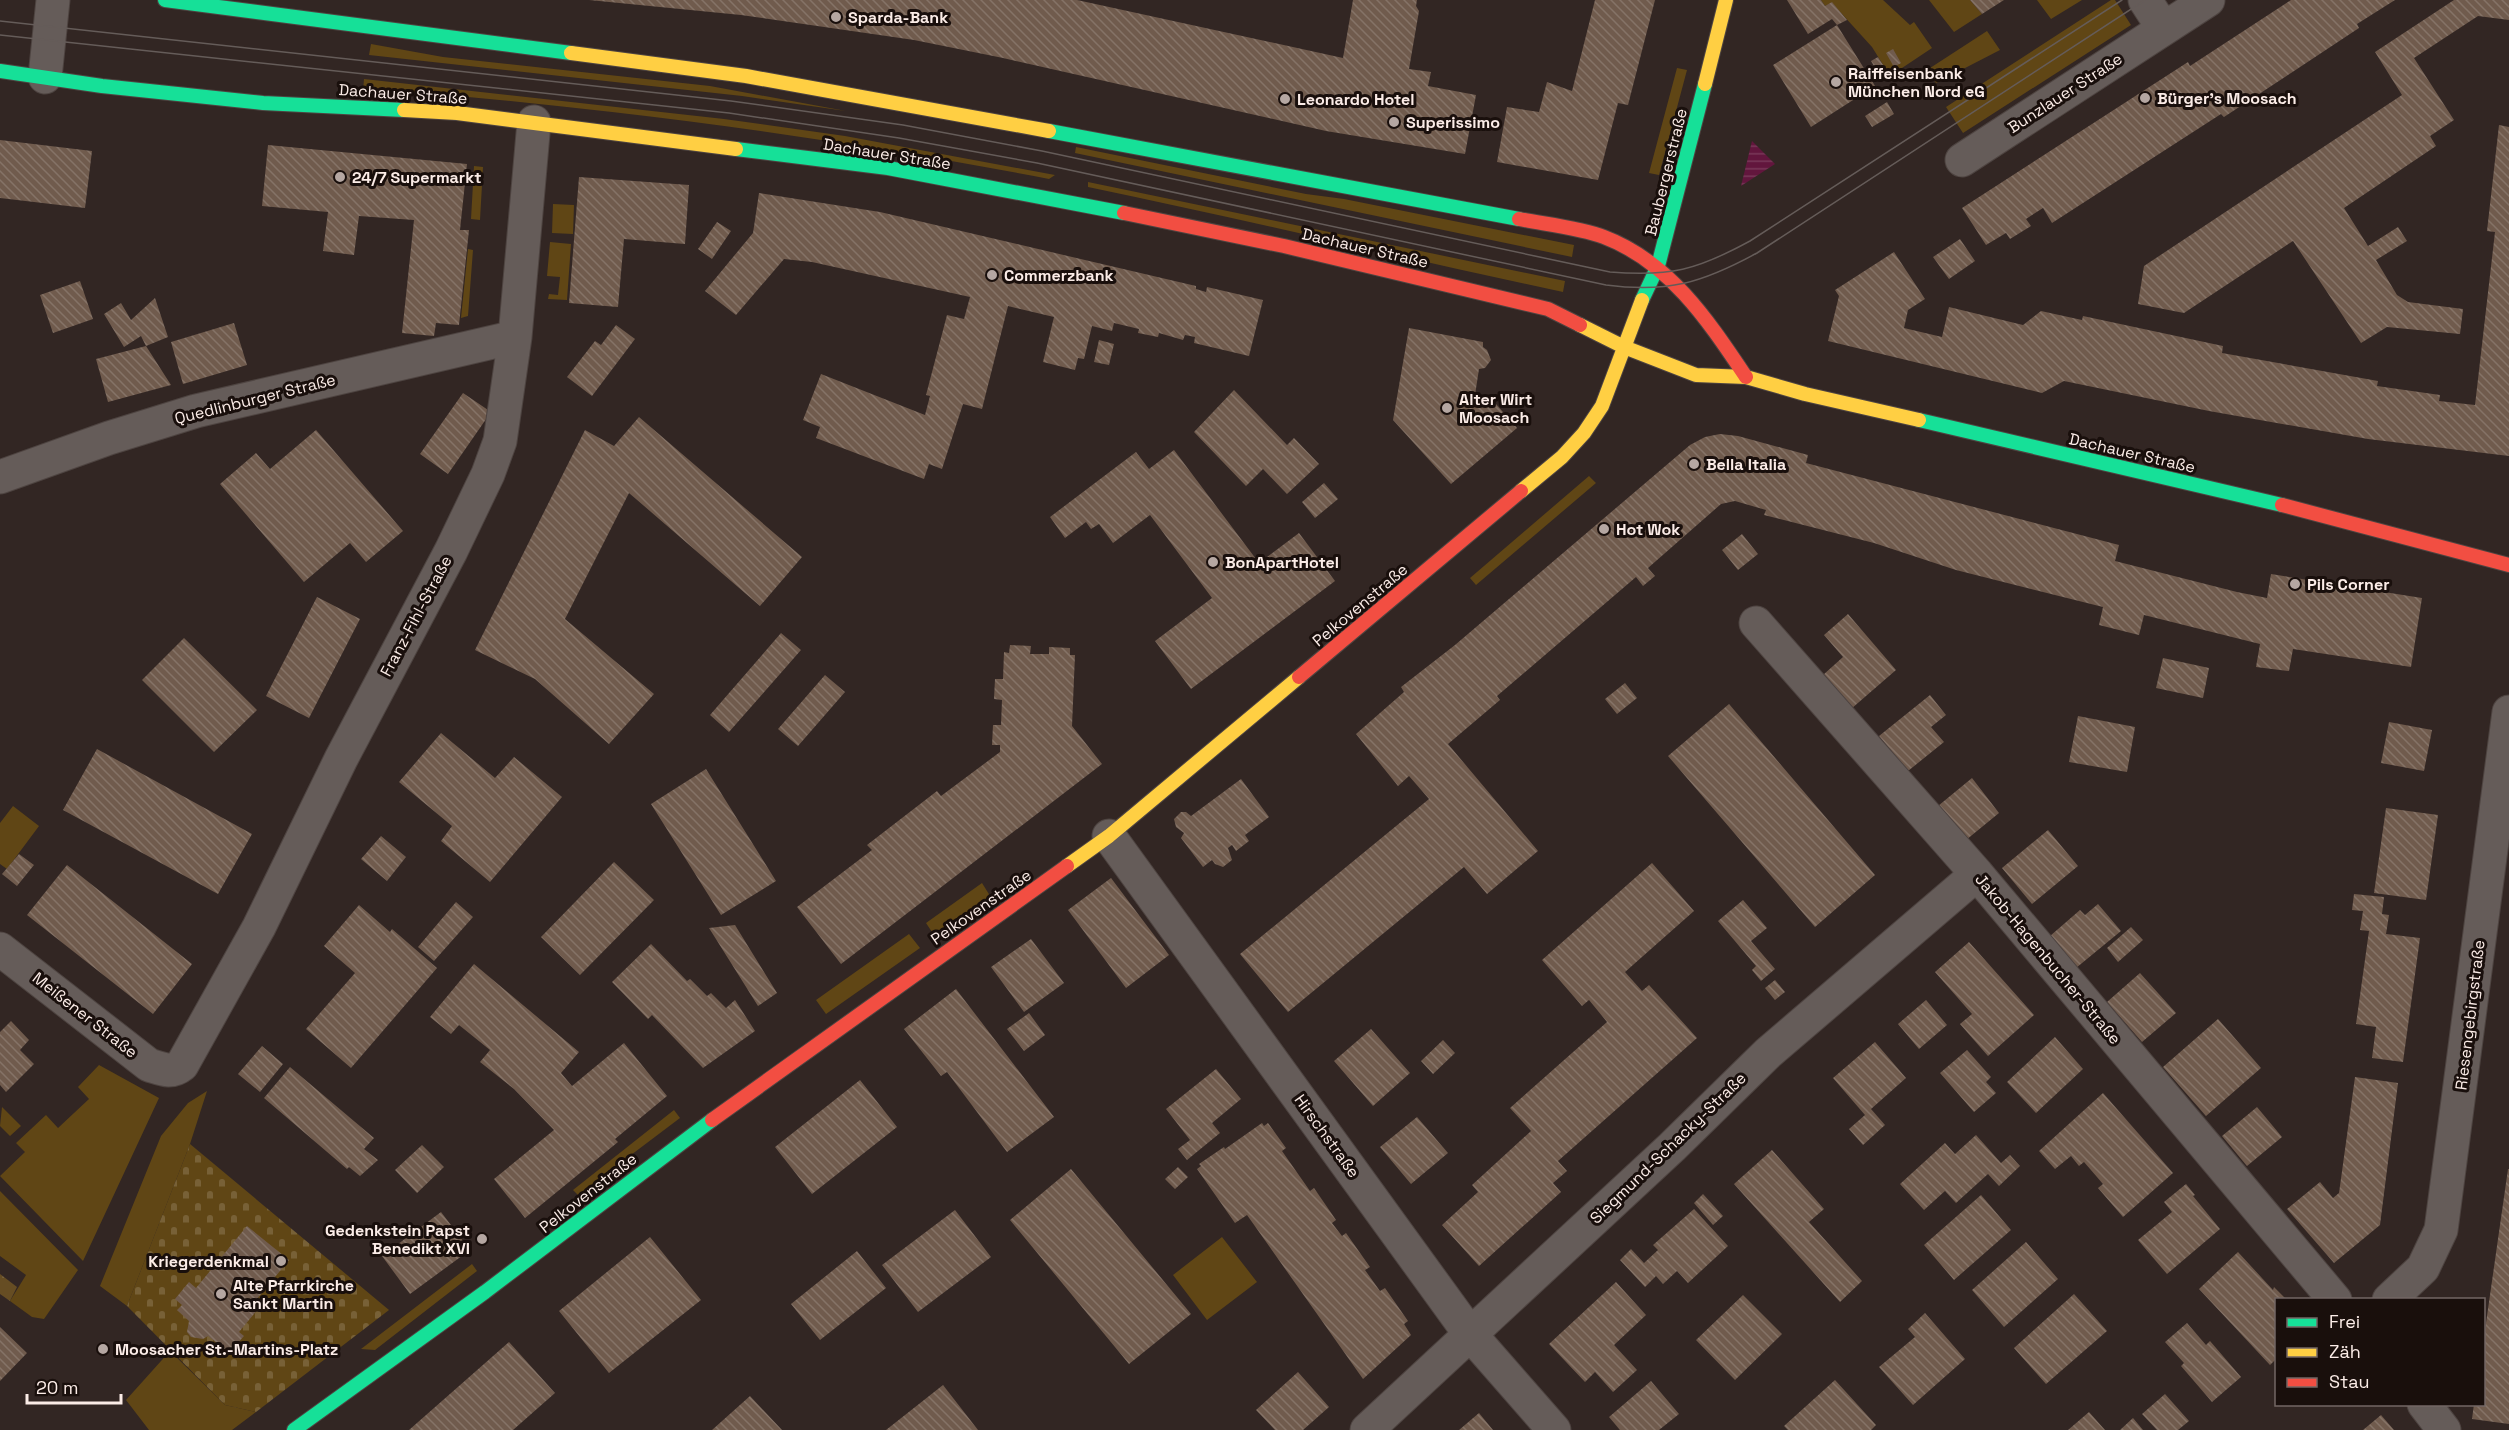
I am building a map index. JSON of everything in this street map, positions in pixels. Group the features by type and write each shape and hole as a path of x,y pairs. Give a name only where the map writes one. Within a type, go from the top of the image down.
{"main road":[{"path":"165,0 746,76 1056,131 1604,236 1635,250 1658,266 1705,316 1746,377"},
{"name":"Baubergerstraße","path":"1624,347 1646,289 1658,266 1726,0"},
{"name":"Dachauer Straße","path":"0,71 263,103 457,113 534,122 888,168 1134,215 1310,252 1548,309 1624,347 1696,375 1746,377 1805,394 2249,496 2509,565"},
{"name":"Pelkovenstraße","path":"294,1430 520,1266 709,1122 1109,836 1563,457 1584,433 1602,406 1624,347"}],"street":[{"path":"45,77 53,0"},
{"path":"2145,0 2156,17 2168,25"},
{"name":"Bunzlauer Straße","path":"1962,160 2208,0"},
{"name":"Franz-Fihl-Straße","path":"175,1071 182,1065 259,927 341,759 474,506 500,441 514,337 534,122"},
{"name":"Quedlinburger Straße","path":"0,477 109,438 196,411 514,337"},
{"name":"Jakob-Hagenbucher-Straße","path":"1756,623 1977,874 2334,1298"},
{"name":"Riesengebirgstraße","path":"2390,1298 2423,1268 2441,1230 2509,712"},
{"name":"Hirschstraße","path":"1109,836 1470,1334 1554,1430"},
{"name":"Siegmund-Schacky-Straße","path":"1367,1430 1776,1045 1977,874"},
{"name":"Meißener Straße","path":"0,949 149,1065 175,1071"},
{"path":"2426,1406 2444,1430"}],"green space":[{"path":"1821,0 1883,0 1910,25 1914,22 1932,48 1890,76 1872,47 1832,3 1825,6"},
{"path":"1929,0 1970,0 1982,14 1954,32"},
{"path":"2037,0 2082,0 2051,19"},
{"path":"2111,0 2115,0 2131,25 1963,133 1946,107"},
{"path":"1987,31 2000,50 1936,83 1927,70"},
{"path":"371,44 443,57 710,86 846,111 742,96 369,55"},
{"path":"1677,68 1687,70 1659,175 1649,173"},
{"path":"364,79 724,119 845,136 1055,175 1049,179 777,133 612,112 426,93 363,90"},
{"path":"1076,147 1574,245 1572,257 1075,153"},
{"path":"474,166 483,167 480,220 471,219"},
{"path":"1088,182 1565,281 1563,292 1088,187"},
{"path":"553,204 574,205 573,234 552,233"},
{"path":"550,242 571,244 567,300 548,299 549,294 558,295 560,277 547,276"},
{"path":"468,249 473,250 468,316 461,318"},
{"path":"1589,476 1596,483 1476,585 1470,578"},
{"path":"13,806 39,826 7,869 0,864 0,823"},
{"path":"982,883 992,899 936,938 926,923"},
{"path":"909,934 920,948 826,1014 816,1000"},
{"path":"99,1065 159,1098 83,1261 0,1176 25,1152 16,1143 46,1115 58,1128 89,1099 78,1087"},
{"path":"207,1091 190,1144 127,1306 100,1286 161,1136 188,1103"},
{"path":"2,1107 21,1126 10,1136 0,1126"},
{"path":"674,1110 680,1118 578,1195 573,1190"},
{"path":"190,1144 389,1310 256,1412 225,1405 127,1306"},
{"path":"0,1191 78,1270 44,1319 32,1317 10,1301 26,1275 0,1256"},
{"path":"1222,1237 1257,1282 1207,1320 1173,1275"},
{"path":"472,1264 477,1271 375,1350 361,1349"},
{"path":"0,1274 17,1287 10,1301 0,1294"},
{"path":"170,1351 225,1405 256,1412 232,1430 149,1430 126,1400"}],"shaded area":[{"path":"1752,141 1775,164 1741,186"}],"building":[{"path":"589,0 1077,0 1343,58 1353,0 1417,0 1416,6 1419,11 1409,69 1431,72 1428,86 1476,95 1465,154 1326,131 914,40 741,15"},
{"path":"1595,0 1655,0 1628,105 1618,103 1598,180 1497,162 1507,107 1539,112 1547,82 1572,91"},
{"path":"1787,0 1821,0 1825,6 1832,2 1847,20 1837,25 1832,19 1808,34"},
{"path":"1970,0 2004,0 1982,14"},
{"path":"2291,0 2395,0 2357,24 2359,28 2224,117 2221,114 2052,223 2043,208 2026,219 2031,226 2010,239 2006,233 1986,245 1962,208 2188,62 2190,66"},
{"path":"2454,0 2509,0 2509,20 2478,16 2414,58 2454,120 2430,136 2436,146 2344,208 2368,246 2398,227 2407,241 2376,260 2397,295 2408,302 2463,309 2460,334 2387,327 2361,343 2293,241 2184,313 2138,304 2144,266 2402,95 2375,52"},
{"path":"1837,25 1875,86 1811,127 1773,65"},
{"path":"1893,49 1901,63 1894,67 1886,53"},
{"path":"1878,57 1890,76 1882,80 1871,61"},
{"path":"1887,102 1894,114 1872,127 1865,116"},
{"path":"2499,125 2509,127 2509,456 2368,439 2209,411 2064,381 2042,393 1828,341 1839,296 1835,290 1894,252 1925,299 1908,310 1904,328 1942,337 1949,307 2023,325 2041,311 2082,320 2083,316 2223,346 2222,353 2378,381 2377,386 2440,395 2439,401 2475,405 2495,232 2487,231"},
{"path":"0,140 92,151 85,208 0,198"},
{"path":"268,145 467,164 460,230 469,230 459,325 436,323 434,336 402,333 414,220 359,216 354,255 323,251 328,212 262,206"},
{"path":"579,177 689,185 685,244 624,239 618,307 569,303"},
{"path":"759,193 880,212 1196,286 1196,289 1206,292 1207,287 1263,300 1249,356 1194,343 1195,337 1185,335 1183,340 1159,333 1158,337 1138,333 1139,329 1114,323 1112,331 1092,326 1084,359 1078,358 1075,370 1043,362 1054,317 1008,306 982,409 963,404 942,469 929,464 924,479 816,438 820,427 803,420 821,374 925,415 930,396 926,395 947,315 964,319 970,297 812,262 784,259 736,315 705,291 753,233"},
{"path":"717,222 731,231 712,259 698,249"},
{"path":"1960,239 1975,261 1949,279 1933,257"},
{"path":"80,281 93,319 53,333 40,295"},
{"path":"155,298 168,337 146,346 141,336 124,347 104,314 121,303 131,320"},
{"path":"234,323 247,365 183,384 171,342"},
{"path":"616,325 635,339 592,396 567,377 595,341 601,345"},
{"name":"Alter Wirt Moosach","path":"1409,328 1483,342 1483,347 1487,350 1491,360 1485,368 1479,369 1475,395 1489,396 1517,428 1451,484 1393,420"},
{"path":"1099,340 1114,344 1109,365 1094,362"},
{"path":"146,346 171,385 108,402 96,359"},
{"path":"1234,390 1287,445 1294,438 1319,464 1287,494 1263,469 1246,486 1194,432"},
{"path":"463,393 491,412 448,474 420,454"},
{"path":"639,417 802,557 760,606 629,493 565,619 654,694 609,744 535,679 475,650 585,430 614,446"},
{"path":"316,430 403,531 366,562 350,543 304,582 220,484 256,453 270,469"},
{"path":"1720,434 1738,436 1808,455 1806,463 2119,545 2115,561 2237,592 2267,598 2271,574 2422,598 2411,667 2293,649 2289,671 2256,667 2260,644 2144,615 2139,635 2099,625 2103,607 1956,570 1874,543 1764,515 1766,510 1735,501 1721,504 1648,568 1655,576 1643,586 1636,577 1497,696 1500,700 1448,744 1538,851 1487,894 1464,867 1288,1012 1240,954 1429,799 1409,776 1398,786 1356,734 1404,692 1401,687 1455,645 1690,445 1705,437"},
{"path":"1174,450 1259,563 1299,533 1335,581 1191,689 1155,641 1212,598 1150,515 1113,543 1099,524 1091,529 1086,522 1065,538 1050,517 1136,452 1149,469"},
{"path":"1324,483 1338,499 1315,518 1302,502"},
{"path":"1742,534 1758,554 1738,570 1722,550"},
{"path":"317,597 360,619 309,718 266,696"},
{"path":"1848,614 1896,670 1851,709 1823,675 1843,657 1824,635"},
{"path":"781,633 801,650 729,732 710,715"},
{"path":"184,638 257,710 214,752 142,680"},
{"path":"1010,645 1031,646 1030,654 1049,654 1049,647 1070,648 1070,655 1075,655 1072,726 1102,764 841,964 797,907 872,850 867,845 937,791 941,796 1000,752 1000,745 992,745 993,725 1001,725 1002,700 994,699 995,679 1003,679 1004,652 1009,653"},
{"path":"2163,658 2209,668 2203,698 2156,688"},
{"path":"825,675 845,692 798,746 778,729"},
{"path":"1625,683 1637,698 1617,714 1605,699"},
{"path":"1930,695 1946,715 1931,727 1944,742 1908,771 1879,736"},
{"path":"1729,704 1875,875 1815,927 1668,756"},
{"path":"2078,716 2135,727 2127,772 2069,762"},
{"path":"2389,722 2432,730 2424,771 2381,763"},
{"path":"441,733 495,778 514,757 562,797 490,882 441,841 452,826 399,782"},
{"path":"97,749 252,834 218,894 63,810"},
{"path":"706,769 776,881 721,915 651,804"},
{"path":"1972,778 1999,813 1966,840 1938,806"},
{"path":"1241,779 1269,817 1245,835 1249,841 1236,851 1232,845 1228,848 1232,860 1223,867 1212,860 1203,867 1181,838 1184,833 1176,827 1174,819 1181,812 1186,812 1191,816"},
{"path":"2386,808 2438,815 2426,900 2374,893"},
{"path":"2048,830 2078,866 2032,904 2002,868"},
{"path":"381,836 406,857 387,881 361,859"},
{"path":"19,854 34,865 17,886 2,874"},
{"path":"614,862 654,900 580,975 541,937"},
{"path":"1652,863 1694,911 1625,972 1642,991 1649,985 1697,1038 1558,1161 1567,1171 1553,1183 1561,1192 1479,1266 1442,1225 1478,1192 1472,1185 1531,1131 1510,1108 1607,1022 1589,1000 1582,1006 1542,960"},
{"path":"67,865 192,964 153,1014 27,915"},
{"path":"1111,878 1169,955 1126,988 1068,910"},
{"path":"2354,894 2384,897 2382,914 2389,915 2386,934 2420,938 2403,1062 2372,1058 2376,1027 2356,1024 2369,931 2360,930 2363,911 2352,910"},
{"path":"1743,900 1767,928 1751,941 1775,969 1761,981 1752,970 1756,966 1718,921"},
{"path":"456,902 473,917 434,961 418,947"},
{"path":"2098,904 2121,931 2076,968 2050,936 2080,910 2085,915"},
{"path":"359,905 390,932 392,929 437,968 351,1068 306,1029 355,973 324,946"},
{"path":"735,925 777,993 758,1006 709,928"},
{"path":"2131,927 2143,940 2118,962 2107,948"},
{"path":"1031,939 1064,983 1024,1012 991,967"},
{"path":"1969,942 2034,1015 1988,1056 1960,1024 1972,1014 1935,972"},
{"path":"651,944 687,981 690,979 707,996 711,993 726,1008 735,1000 755,1031 703,1068 652,1015 648,1019 612,982"},
{"path":"474,964 579,1052 561,1073 572,1086 624,1043 667,1096 615,1139 618,1142 525,1218 494,1179 554,1130 514,1089 480,1062 490,1050 459,1025 451,1034 430,1017"},
{"path":"2140,973 2176,1013 2142,1042 2107,1002"},
{"path":"1775,980 1785,992 1775,1000 1765,988"},
{"path":"956,989 1054,1117 1007,1152 947,1072 941,1076 904,1029"},
{"path":"1926,1000 1947,1025 1919,1049 1898,1024"},
{"path":"1029,1013 1045,1035 1024,1051 1007,1029"},
{"path":"2218,1019 2261,1068 2206,1116 2163,1067"},
{"path":"11,1021 29,1040 20,1050 34,1064 6,1092 0,1085 0,1032"},
{"path":"1371,1029 1410,1073 1373,1106 1334,1061"},
{"path":"2055,1037 2083,1069 2036,1113 2007,1082"},
{"path":"1443,1040 1455,1053 1433,1074 1421,1061"},
{"path":"1875,1042 1906,1078 1871,1109 1885,1125 1863,1145 1849,1129 1865,1115 1833,1078"},
{"path":"262,1046 283,1064 260,1092 238,1074"},
{"path":"1967,1050 1991,1077 1986,1082 1996,1093 1974,1112 1940,1073"},
{"path":"290,1067 374,1138 364,1149 378,1160 360,1176 349,1167 347,1169 264,1098"},
{"path":"1216,1069 1241,1099 1212,1123 1220,1133 1187,1160 1178,1149 1190,1140 1166,1109"},
{"path":"2355,1077 2398,1083 2380,1225 2334,1263 2287,1209 2320,1182 2333,1198 2339,1193"},
{"path":"860,1080 897,1127 812,1194 775,1147"},
{"path":"2103,1093 2173,1173 2123,1217 2098,1188 2103,1184 2084,1162 2079,1166 2071,1156 2055,1169 2039,1151"},
{"path":"2257,1107 2282,1137 2247,1166 2222,1136"},
{"path":"1417,1117 1448,1153 1411,1184 1380,1147"},
{"path":"1262,1123 1264,1126 1268,1123 1286,1148 1282,1151 1310,1191 1314,1188 1336,1220 1332,1223 1342,1236 1346,1233 1370,1267 1365,1270 1380,1291 1385,1288 1408,1321 1404,1324 1411,1335 1363,1379 1247,1215 1235,1223 1197,1169 1201,1166 1199,1164"},
{"path":"1976,1135 2001,1163 2010,1155 2020,1166 1999,1186 1988,1174 1956,1203 1945,1191 1924,1210 1900,1184 1945,1143 1955,1154"},
{"path":"422,1145 444,1167 417,1193 395,1170"},
{"path":"1772,1150 1824,1209 1809,1222 1862,1281 1840,1302 1734,1184"},
{"path":"1178,1167 1188,1177 1175,1189 1165,1179"},
{"path":"1071,1169 1191,1314 1129,1364 1010,1220"},
{"path":"2509,1169 2509,1424 2472,1419 2474,1406 2485,1406 2485,1330"},
{"path":"2186,1184 2220,1229 2167,1274 2138,1240 2172,1212 2164,1202"},
{"path":"1703,1194 1723,1216 1713,1225 1694,1203"},
{"path":"1981,1195 2011,1230 1954,1280 1924,1245"},
{"path":"1694,1209 1728,1246 1688,1283 1677,1271 1663,1284 1656,1276 1645,1287 1620,1260 1631,1249 1644,1263 1658,1250 1653,1245"},
{"path":"955,1210 991,1257 918,1312 882,1265"},
{"path":"441,1212 470,1250 410,1294 382,1256"},
{"name":"Alte Pfarrkirche Sankt Martin","path":"247,1226 289,1260 252,1305 258,1309 239,1332 244,1336 229,1353 208,1336 203,1339 191,1337 187,1332 189,1321 177,1310 182,1305 175,1299 189,1282 196,1288"},
{"path":"650,1237 701,1300 609,1373 559,1311"},
{"path":"2026,1242 2058,1279 2004,1327 1972,1290"},
{"path":"857,1251 886,1288 820,1340 791,1304"},
{"path":"2238,1252 2273,1290 2274,1287 2285,1298 2275,1298 2275,1360 2270,1365 2199,1289"},
{"path":"1616,1282 1646,1315 1614,1345 1637,1370 1613,1392 1595,1372 1585,1382 1549,1344"},
{"path":"2074,1294 2107,1331 2046,1384 2014,1348"},
{"path":"1743,1295 1782,1334 1735,1380 1696,1340"},
{"path":"1925,1313 1965,1359 1913,1405 1879,1367 1915,1337 1908,1329"},
{"path":"2187,1323 2206,1345 2210,1341 2241,1377 2212,1402 2181,1366 2184,1363 2165,1342"},
{"path":"0,1327 27,1353 0,1381"},
{"path":"509,1342 555,1393 513,1430 409,1430"},
{"path":"1298,1372 1329,1407 1303,1430 1275,1430 1256,1410"},
{"path":"1835,1380 1876,1425 1871,1430 1788,1430 1784,1426"},
{"path":"1651,1381 1679,1414 1659,1430 1620,1430 1609,1417"},
{"path":"943,1385 978,1430 886,1430"},
{"path":"2165,1394 2189,1421 2178,1430 2157,1430 2142,1414"},
{"path":"750,1396 782,1430 712,1430"},
{"path":"2089,1412 2105,1430 2068,1430"},
{"path":"1479,1413 1493,1430 1459,1430"},
{"path":"2381,1415 2394,1430 2363,1430"},
{"path":"2133,1418 2143,1430 2120,1430"}],"tram line":[{"path":"0,21 731,101 903,125 1042,151 1610,272 1650,273 1667,272 1698,265 1750,241 2122,0"},
{"path":"0,35 729,113 899,138 1037,163 1606,285 1648,288 1701,278 1719,272 1757,253 2145,0"}],"traffic: fast":[{"path":"165,0 571,53"},
{"path":"0,71 102,86 263,103 404,110"},
{"path":"1642,300 1658,266 1705,84"},
{"path":"1049,131 1519,219"},
{"path":"736,149 888,168 1124,213"},
{"path":"1919,420 2282,505"},
{"path":"294,1430 485,1292 712,1120"}],"traffic: slow":[{"path":"1705,84 1726,0"},
{"path":"571,53 746,76 1049,131"},
{"path":"404,110 457,113 736,149"},
{"path":"1521,491 1562,457 1584,433 1602,406 1642,300"},
{"path":"1580,325 1624,347 1696,375 1746,377 1805,394 1919,420"},
{"path":"1067,866 1109,836 1299,677"}],"traffic: jam":[{"path":"1124,213 1284,246 1548,309 1580,325"},
{"path":"1519,219 1595,234 1628,248 1649,262 1686,296 1746,377"},
{"path":"1299,677 1521,491"},
{"path":"2282,505 2509,565"},
{"path":"712,1120 1067,866"}],"place":[{"name":"Sparda-Bank","path":"836,17"},
{"name":"Raiffeisenbank München Nord eG","path":"1836,82"},
{"name":"Bürger's Moosach","path":"2145,98"},
{"name":"Leonardo Hotel","path":"1285,99"},
{"name":"Superissimo","path":"1394,122"},
{"name":"24/7 Supermarkt","path":"340,177"},
{"name":"Commerzbank","path":"992,275"},
{"name":"Alter Wirt Moosach","path":"1447,408"},
{"name":"Bella Italia","path":"1694,464"},
{"name":"Hot Wok","path":"1604,529"},
{"name":"BonApartHotel","path":"1213,562"},
{"name":"Pils Corner","path":"2295,584"},
{"name":"Gedenkstein Papst Benedikt XVI","path":"482,1239"},
{"name":"Kriegerdenkmal","path":"281,1261"},
{"name":"Alte Pfarrkirche Sankt Martin","path":"221,1294"},
{"name":"Moosacher St.-Martins-Platz","path":"103,1349"}]}
